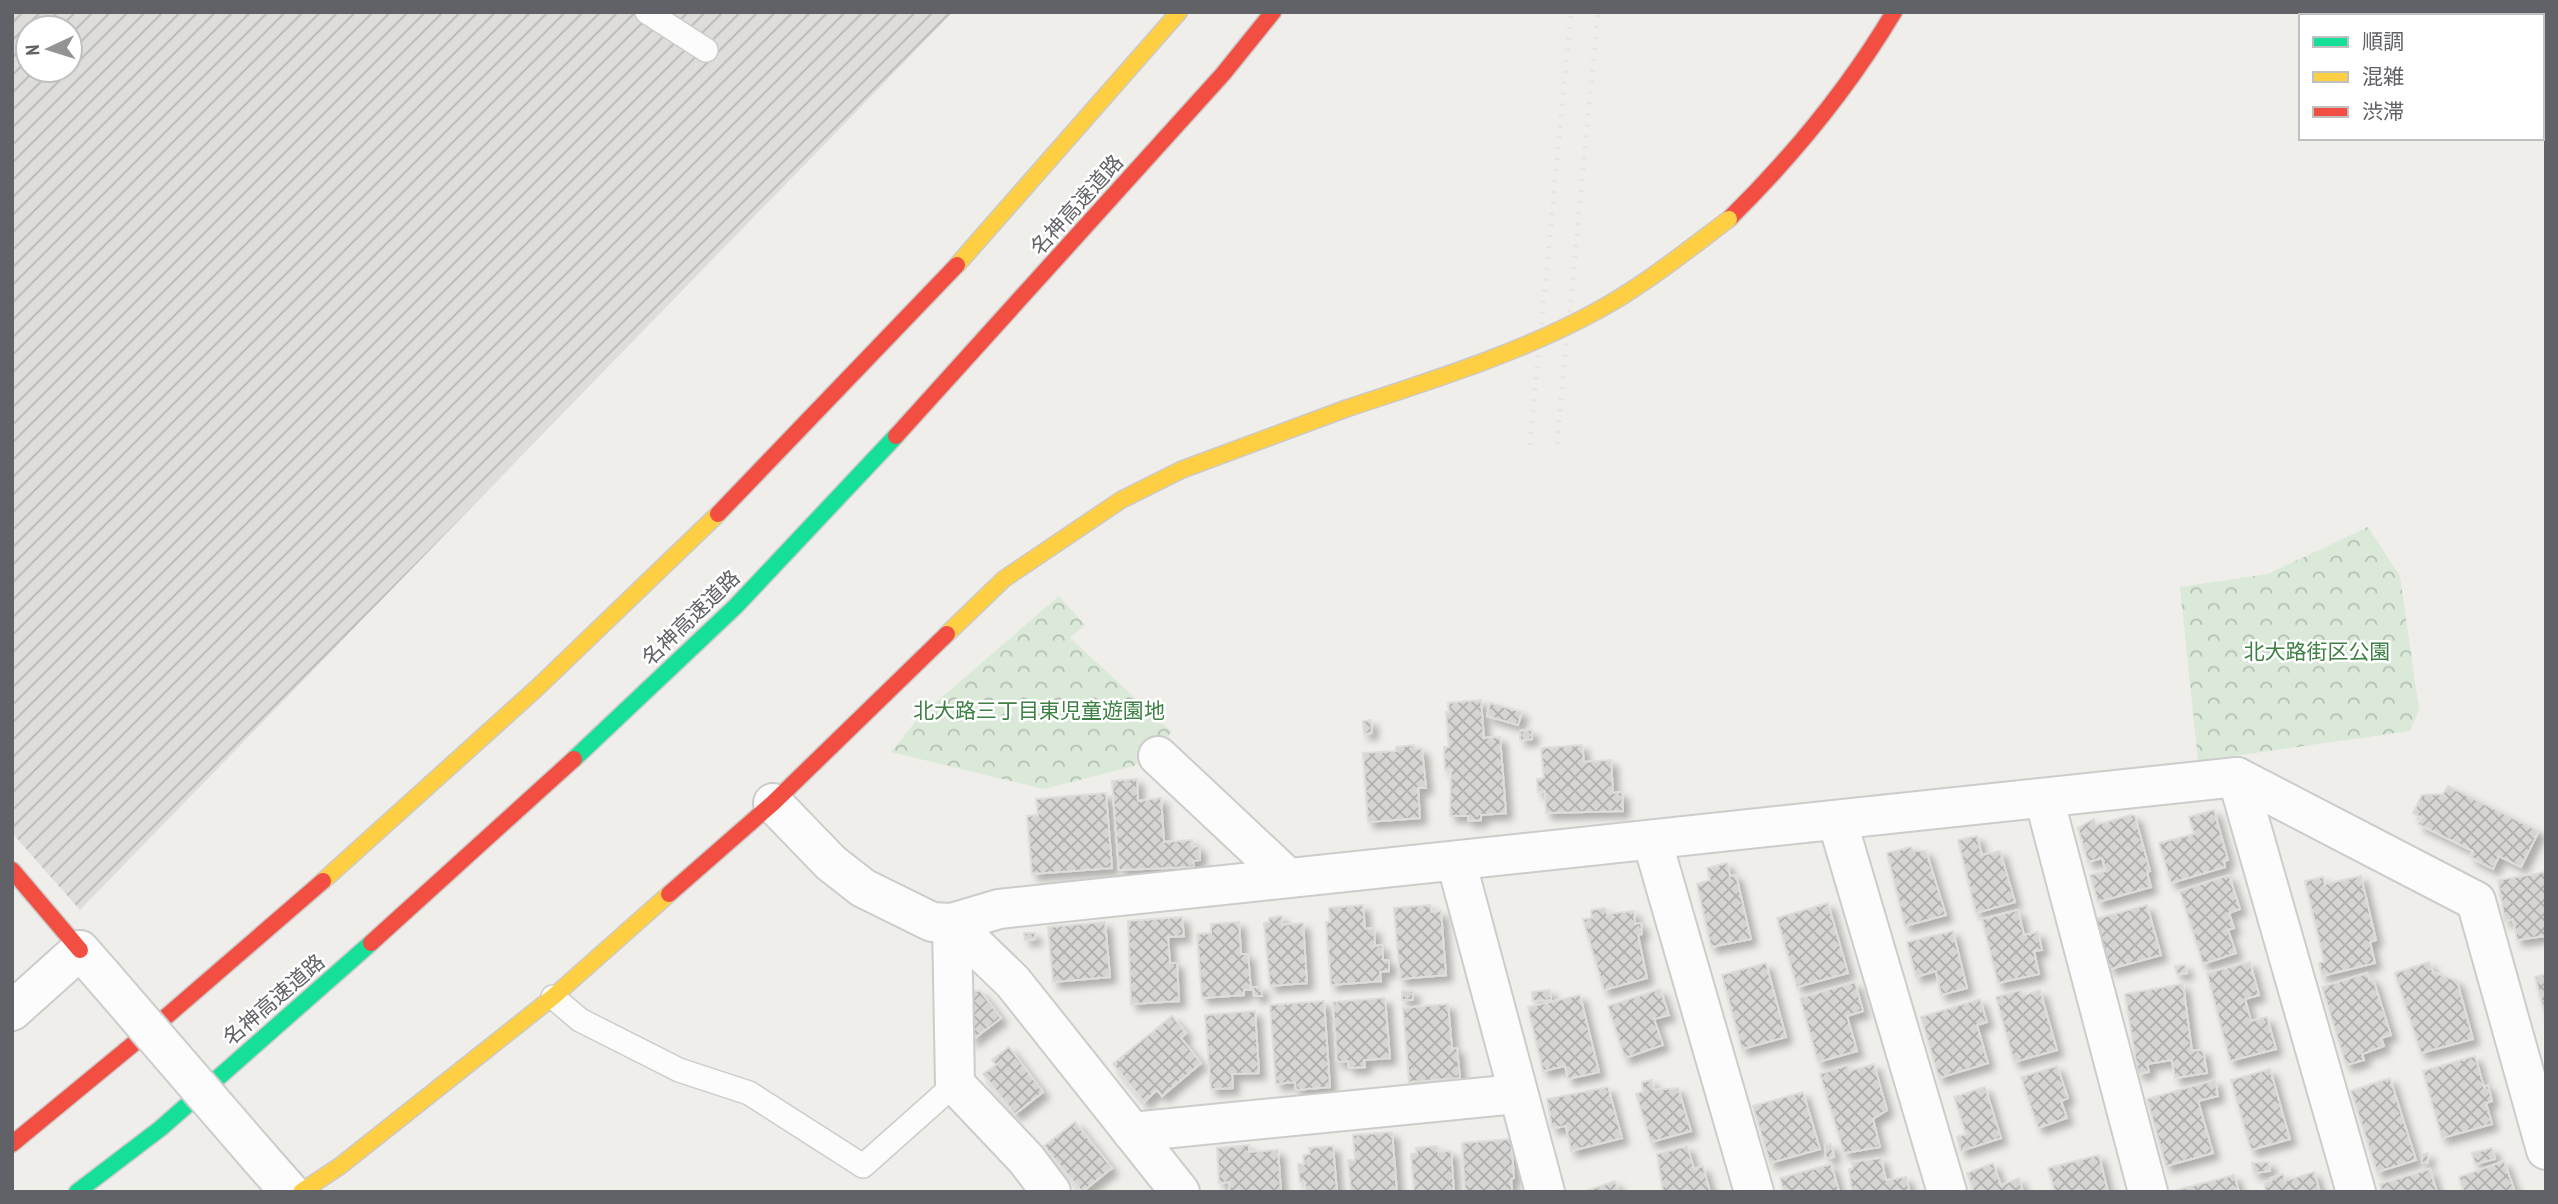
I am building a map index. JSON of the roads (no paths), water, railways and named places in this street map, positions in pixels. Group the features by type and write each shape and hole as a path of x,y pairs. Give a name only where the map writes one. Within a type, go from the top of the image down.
{"main road":[{"path":"12,1144 109,1068 435,784 624,608 833,399 1106,100 1179,12"},
{"name":"名神高速道路","path":"77,1192 161,1128 488,840 736,606 972,355 1223,74 1273,12"},
{"path":"300,1192 340,1166 553,997 773,803 1004,579 1121,500 1181,470 1485,361 1579,320 1628,293 1729,219 1805,143 1845,90 1894,12"},
{"path":"12,870 90,962"}],"street":[{"path":"1158,756 1288,878"},
{"path":"773,803 831,863 863,888 932,922 952,923 999,909 2237,778 2476,901 2546,1150"},
{"path":"2237,778 2356,1192"},
{"path":"2044,798 2148,1192"},
{"path":"1837,820 1947,1192"},
{"path":"1652,840 1754,1192"},
{"path":"1456,861 1545,1192"},
{"path":"952,923 956,1084 1026,1159 1051,1192"},
{"path":"952,923 1013,982 1180,1192"},
{"path":"12,1011 90,962 290,1192"},
{"path":"1132,1132 1517,1094"}],"lane":[{"path":"647,12 706,50"},
{"path":"553,997 580,1020 679,1070 749,1093 863,1166 956,1084"}],"railway":[{"path":"1530,445 1571,12"},
{"path":"1557,444 1598,12"}],"park label":[{"name":"北大路街区公園","path":"2317,652"},
{"name":"北大路三丁目東児童遊園地","path":"1039,711"}]}
